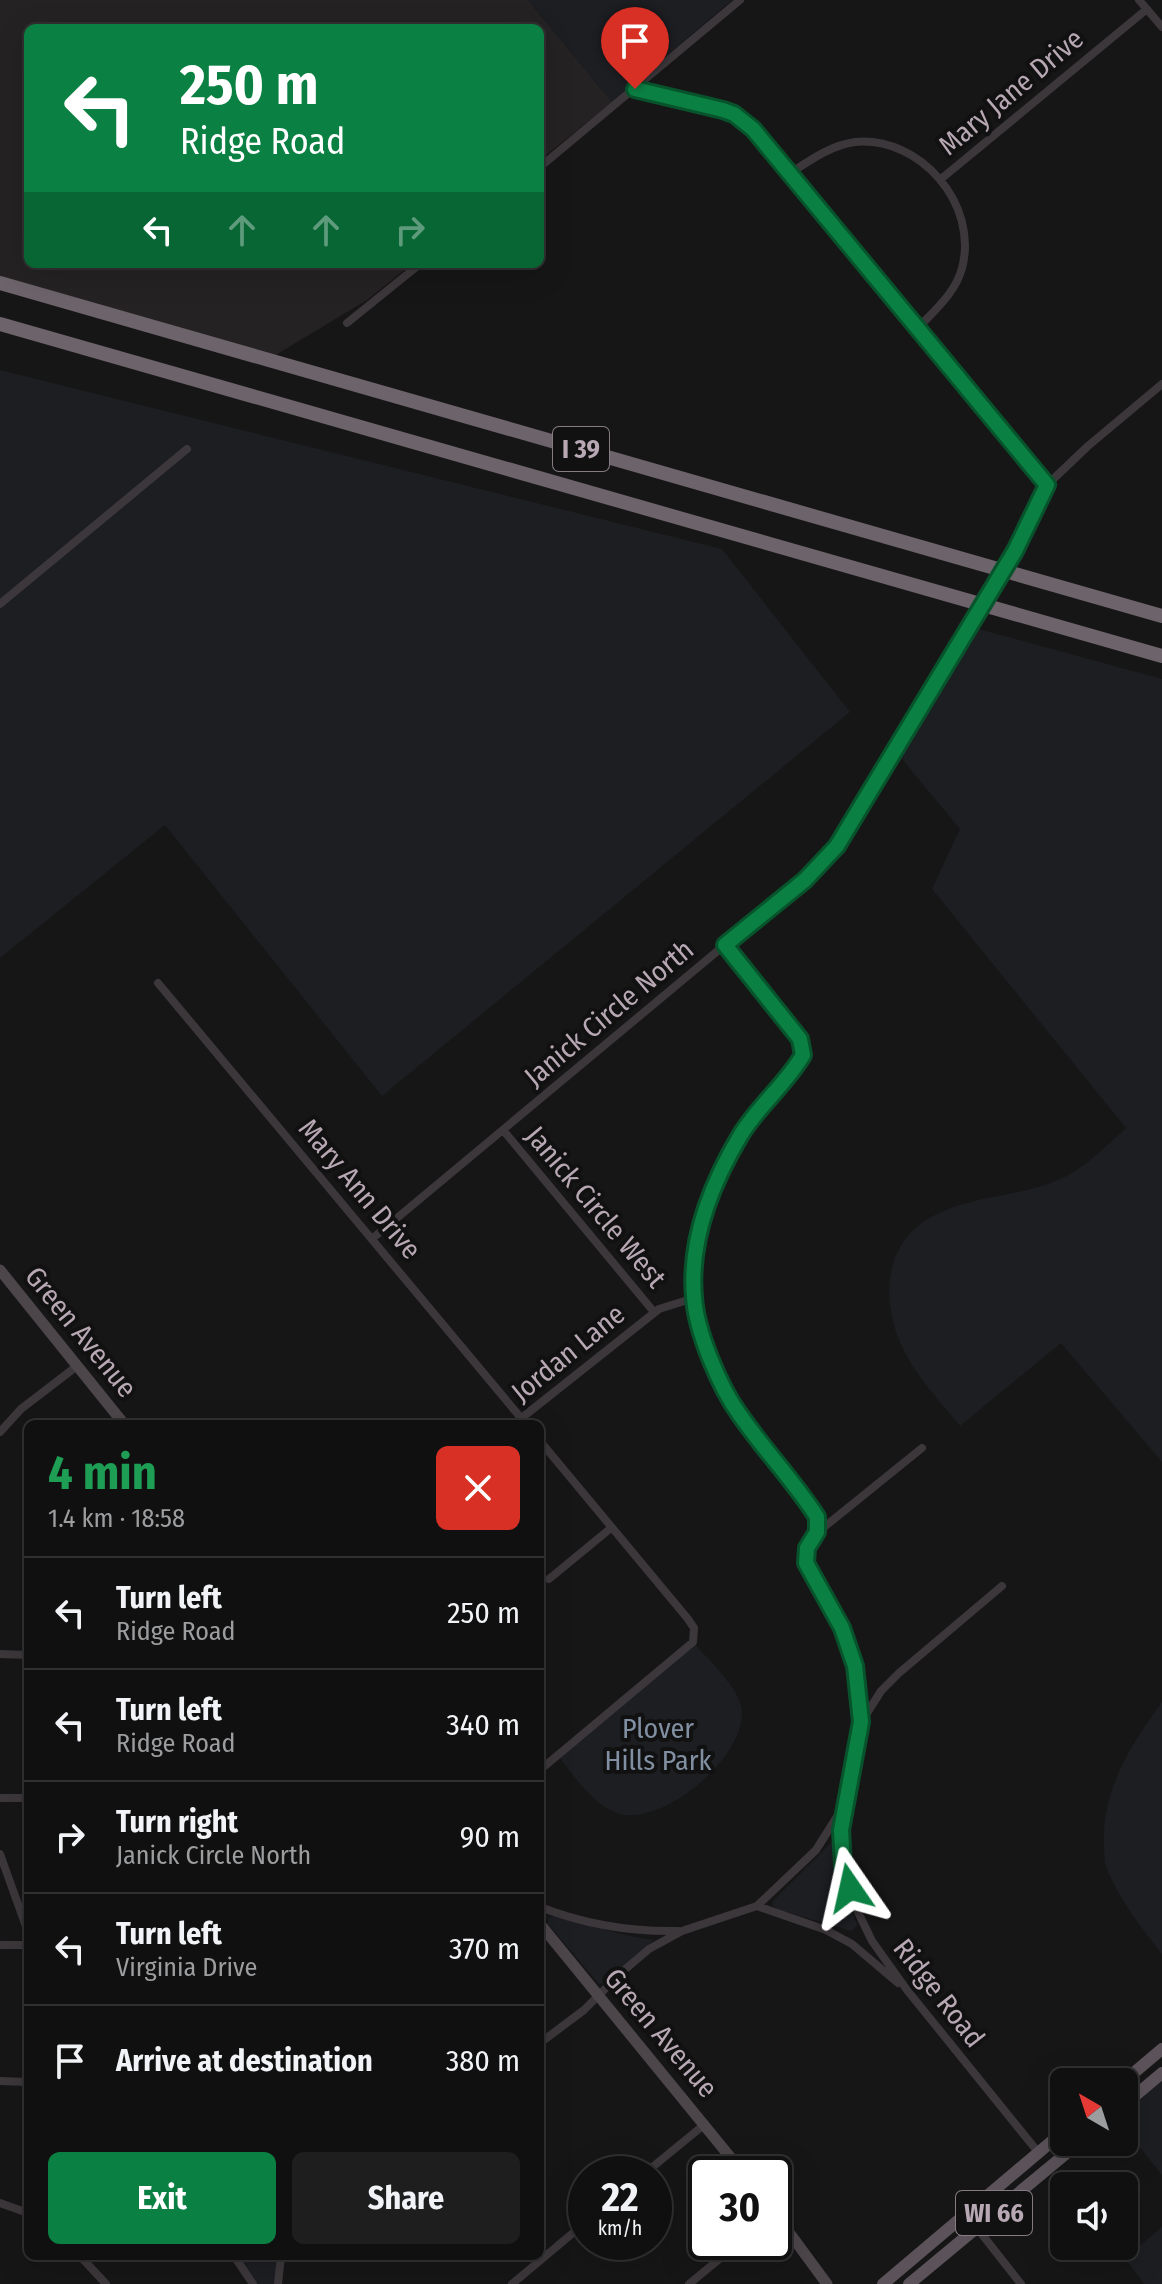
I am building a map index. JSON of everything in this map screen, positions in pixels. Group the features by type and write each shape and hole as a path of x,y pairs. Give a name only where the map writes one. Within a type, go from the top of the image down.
{"highway":[{"name":"I 39","path":"0,283 1162,616"},
{"name":"I 39","path":"0,324 1162,656"}],"main road":[{"path":"1138,2069 1162,2049"},
{"path":"1138,2093 1162,2073"},
{"name":"WI 66","path":"883,2284 1050,2142"},
{"name":"WI 66","path":"909,2284 1063,2156"}],"street":[{"path":"544,164 740,0"},
{"path":"1139,0 1162,27"},
{"name":"Mary Jane Drive","path":"941,179 1147,9"},
{"path":"635,89 734,114 753,129 1047,485"},
{"path":"789,174 835,148 852,142 872,142 892,145 909,153 941,179 957,208 965,249 962,269 950,293 919,327"},
{"path":"347,323 415,268"},
{"name":"Janick Circle North","path":"373,1238 805,880 837,846 1015,551 1047,485 1162,384"},
{"path":"0,604 187,449"},
{"path":"725,945 800,1039 803,1055 760,1107 720,1171 704,1213 694,1298 707,1350 738,1413 817,1517 817,1532"},
{"name":"Mary Ann Drive","path":"158,983 373,1238 518,1420"},
{"name":"Janick Circle West","path":"503,1130 654,1312"},
{"name":"Green Avenue","path":"0,1270 121,1420"},
{"name":"Jordan Lane","path":"522,1420 654,1312 665,1305 694,1298"},
{"path":"0,1432 21,1409 77,1366"},
{"path":"544,1446 688,1619 695,1635 693,1642 544,1767"},
{"path":"817,1532 922,1448"},
{"path":"549,1579 611,1528"},
{"name":"Ridge Road","path":"817,1532 807,1548 806,1563 842,1628 855,1666 861,1722 841,1830 843,1866 857,1910 872,1941 907,1990 1038,2152"},
{"path":"861,1722 881,1691 899,1673 1002,1586"},
{"path":"0,1654 24,1655"},
{"path":"0,1798 24,1798"},
{"path":"544,2040 599,1996 642,1954 682,1931 757,1906 816,1850 847,1800"},
{"path":"0,1854 24,1921"},
{"path":"757,1906 826,1930 852,1944 907,1990"},
{"path":"544,1908 619,1929 682,1931"},
{"name":"Green Avenue","path":"544,1929 730,2156"},
{"path":"0,1945 24,1945"},
{"path":"0,2081 24,2082"},
{"path":"666,2156 705,2124"},
{"path":"0,2203 24,2212"},
{"path":"977,2228 1021,2284"},
{"path":"544,2257 568,2237"},
{"path":"792,2237 827,2284"},
{"path":"84,2260 106,2284"},
{"path":"237,2260 253,2284"},
{"path":"278,2284 281,2260"},
{"path":"512,2284 541,2260"},
{"path":"689,2284 718,2260"}],"shaded area":[{"path":"0,0 528,0 612,102 544,157 544,24 24,24 24,268 407,268 367,300 269,359 0,283"}],"green space":[{"path":"528,0 732,0 612,102"},
{"path":"0,370 722,549 850,712 382,1096 165,825 0,958"},
{"path":"979,629 1162,679 1162,1462 1061,1343 960,1426 911,1363 892,1315 890,1276 895,1258 904,1241 917,1227 950,1208 1058,1180 1085,1164 1126,1128 932,889 960,829 901,758"},
{"name":"Plover Hills Park","path":"693,1642 721,1672 738,1698 741,1725 732,1745 699,1784 677,1800 633,1815 606,1808 590,1795 558,1756"},
{"path":"1162,1702 1162,1954 1116,1889 1106,1866 1104,1826 1120,1770"},
{"path":"835,1839 842,1885 857,1925 851,1931 772,1905"},
{"path":"553,1916 654,1940 599,1984 548,1924 548,1918"},
{"path":"1162,2073 1162,2175 1138,2145 1138,2093"},
{"path":"1162,2227 1162,2284 1144,2284 1126,2260 1138,2260 1138,2247"},
{"path":"237,2260 281,2260 278,2284 253,2284"}],"route":[{"path":"635,89 723,110 734,114 753,129 1047,485 1015,551 837,846 805,880 725,945 800,1039 803,1055 741,1133 720,1171 704,1213 694,1298 707,1350 738,1413 813,1510 819,1524 807,1548 806,1563 842,1628 855,1666 861,1722 841,1830 843,1866 850,1888"}]}
